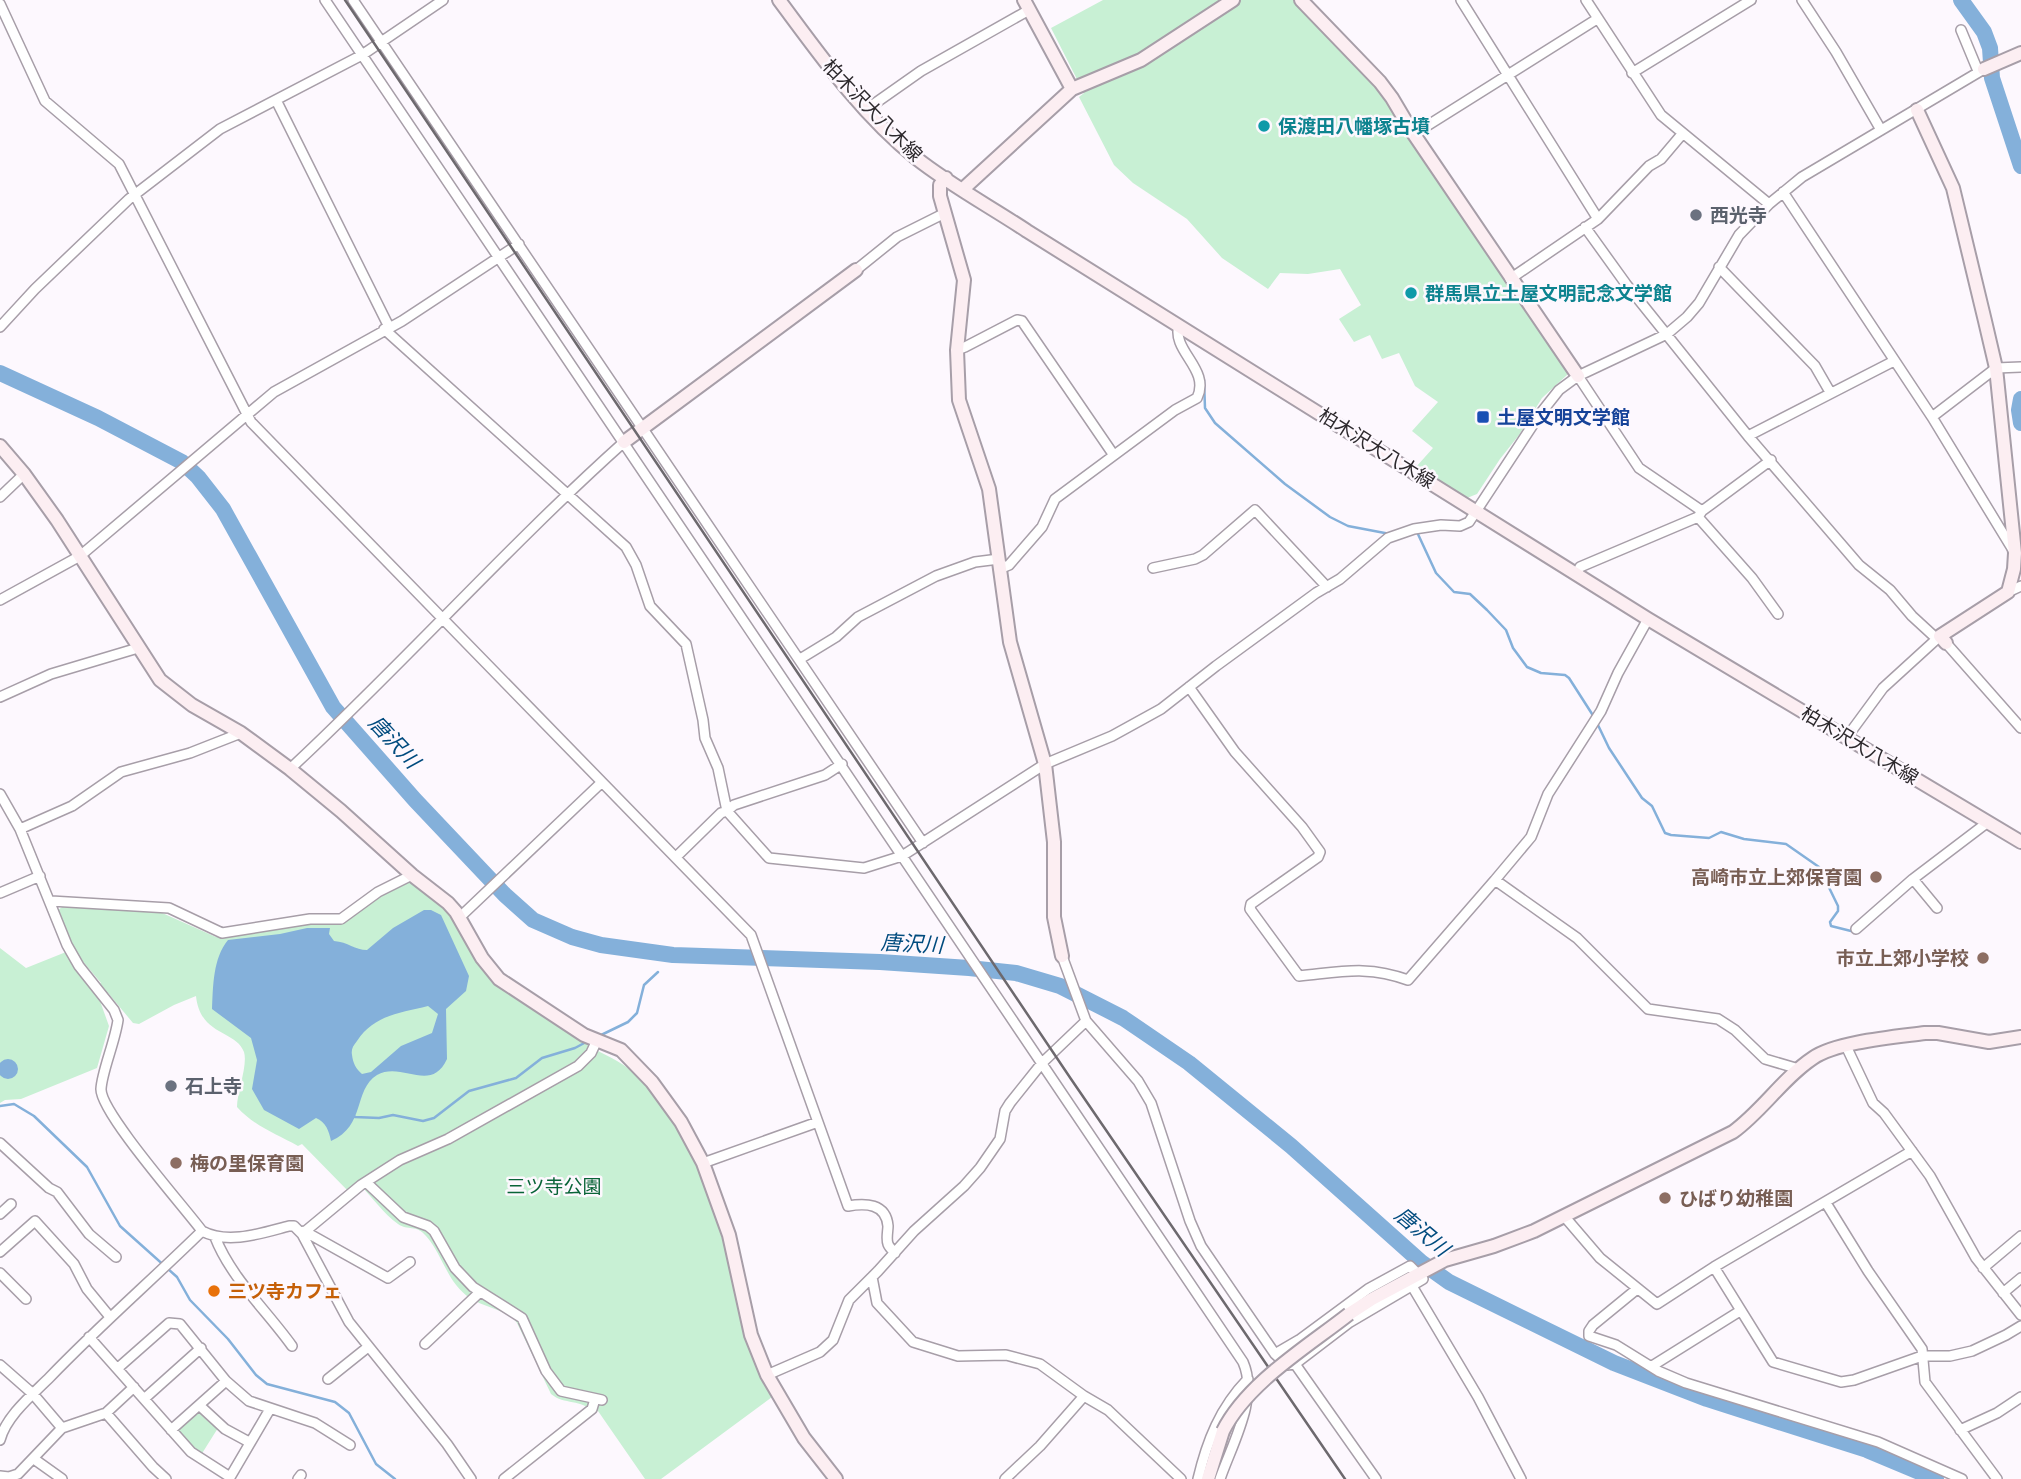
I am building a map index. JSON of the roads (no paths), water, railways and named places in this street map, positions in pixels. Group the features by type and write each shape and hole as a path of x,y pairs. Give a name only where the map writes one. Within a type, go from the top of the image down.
{"street":[{"path":"325,0 1243,1362 1248,1379 1248,1402 1220,1479"},
{"path":"353,0 923,843"},
{"path":"0,327 35,289 135,194 220,129 362,55 443,0"},
{"name":"柏木沢大八木線","path":"779,0 835,75 867,110 914,157 962,190 1648,619 2021,842"},
{"path":"1301,0 1392,97 1510,279 1639,468 1700,514 1778,614"},
{"path":"1461,0 1598,219"},
{"path":"1586,0 1661,115 1769,204"},
{"path":"1632,73 1751,0"},
{"path":"1802,0 1881,130"},
{"path":"962,190 1072,89 1142,60 1228,1"},
{"path":"0,4 45,101 119,164 247,416 751,935 848,1206 860,1204 878,1207 888,1223 887,1243 895,1253"},
{"path":"867,110 921,71 1026,5 1072,89"},
{"path":"1414,134 1597,19"},
{"path":"1961,30 1981,70"},
{"path":"276,100 387,328 626,547 636,565 650,606 686,644 702,712 705,738 718,768 727,811 769,858 864,868 902,856 1045,764 1121,731 1161,709 1340,579 1388,538 1400,532 1441,525 1461,526 1469,522 1559,390 1578,376 1667,334 1687,317 1699,303 1739,235 1783,192 1802,177 1981,70 2021,53"},
{"path":"1917,110 1952,188 1996,368 2015,553 2008,592"},
{"path":"1510,279 1598,219 1649,166 1661,159 1683,134"},
{"path":"946,178 940,185 940,191 964,280 957,350 959,400 989,488 1014,663 1045,764 1054,842 1054,917 1062,956 1086,1021 1145,1092 1157,1117 1201,1247 1275,1354 1287,1365 1295,1364 1350,1322 1436,1264 1534,1231 1733,1132 1758,1112 1799,1069 1824,1051 1924,1033 1989,1042 2021,1037"},
{"path":"1783,192 1932,417 2015,553"},
{"path":"290,769 349,713 566,493 624,442 897,237 945,213"},
{"path":"1585,227 1626,284 1748,436 1859,565 1890,590 1912,616 1941,639 2021,728"},
{"path":"0,600 80,556 274,392 387,328 519,244"},
{"path":"1719,267 1815,366 1830,392"},
{"path":"957,350 1017,320 1022,321 1113,454"},
{"path":"800,659 836,637 858,617 936,576 975,562 1009,565 1042,527 1055,499 1113,454 1175,410 1197,398 1200,393 1199,378 1178,336 1180,325"},
{"path":"1748,436 1830,392 1894,362"},
{"path":"1932,417 1996,368 2021,367"},
{"path":"0,446 24,474 160,680 192,705 242,733 290,769 411,875 448,903 482,958 499,979 556,1018 621,1050 652,1082 681,1122 703,1163 729,1235 751,1335 767,1375 804,1438 836,1479"},
{"path":"1577,574 1580,567 1700,514 1771,460"},
{"path":"0,497 24,474"},
{"path":"1153,568 1203,555 1255,510 1327,587"},
{"path":"1847,737 1883,688 1941,639 2008,592 2021,586"},
{"path":"1189,687 1229,744 1302,827 1320,852 1318,857 1251,904 1250,909 1299,976 1366,970 1385,972 1408,980 1531,837 1548,793 1601,711 1618,673 1648,619"},
{"path":"0,697 51,674 138,648"},
{"path":"20,829 72,806 121,772 179,757 242,733"},
{"path":"676,858 721,813 734,805 825,775 842,764"},
{"path":"459,918 601,783"},
{"path":"1,796 20,829 51,901 58,928 79,966 114,1010 118,1020 101,1090 104,1103 202,1231 215,1237 258,1234 294,1226 388,1278 410,1262"},
{"path":"1856,929 1913,879 1988,822"},
{"path":"51,901 169,908 222,933 310,919 341,919 378,892 411,875"},
{"path":"0,893 40,876"},
{"path":"1913,879 1937,908"},
{"path":"1495,880 1577,938 1648,1009 1718,1020 1730,1026 1765,1059 1799,1069"},
{"path":"767,1375 820,1352 833,1340 849,1300 914,1231 981,1168 1000,1139 1005,1111 1042,1063 1086,1021"},
{"path":"303,1233 361,1185 400,1160 448,1139 578,1066 591,1053 597,1040"},
{"path":"1846,1046 1873,1103 1884,1113 1930,1176 1954,1222 1983,1268 2021,1315"},
{"path":"703,1163 818,1122"},
{"path":"0,1143 48,1188 57,1192 89,1234 116,1257"},
{"path":"1564,1216 1600,1258 1657,1304 1714,1267 1912,1151"},
{"path":"367,1183 402,1217 435,1231 455,1268 480,1292 523,1318 546,1371 561,1391 598,1400 592,1409 504,1479"},
{"path":"1826,1203 1868,1271 1922,1349 1926,1382 1997,1479"},
{"path":"0,1214 11,1204"},
{"path":"0,1252 35,1221 74,1264 87,1289 110,1317"},
{"path":"0,1440 3,1429 33,1394 89,1337 202,1231"},
{"path":"303,1233 349,1322 447,1444 471,1479"},
{"path":"1983,1268 2021,1236"},
{"path":"215,1237 233,1270 292,1346"},
{"path":"1275,1354 1299,1340 1368,1289 1410,1266 1521,1479"},
{"path":"1714,1267 1773,1362 1830,1380 1854,1380 1923,1356 1950,1356 1972,1351 2021,1326"},
{"path":"0,1273 26,1299"},
{"path":"872,1277 877,1303 914,1342 958,1356 1006,1355 1033,1361 1116,1417 1181,1479"},
{"path":"1208,1479 1223,1431 1235,1411 1252,1392 1349,1314 1417,1277"},
{"path":"2003,1293 2021,1278"},
{"path":"1637,1289 1593,1325 1588,1334 1620,1347 1658,1371 1686,1382 1878,1442 1962,1479"},
{"path":"425,1344 480,1292"},
{"path":"1652,1366 1740,1311"},
{"path":"118,1368 169,1323 180,1324 226,1381 249,1401 315,1423 350,1445"},
{"path":"89,1337 195,1456 229,1478 270,1409"},
{"path":"328,1379 368,1347"},
{"path":"145,1399 201,1348"},
{"path":"1295,1364 1377,1479"},
{"path":"0,1365 33,1394 62,1428"},
{"path":"1198,1479 1209,1438 1220,1415 1248,1379"},
{"path":"171,1430 226,1381"},
{"path":"0,1476 18,1474 62,1428 106,1413 134,1387"},
{"path":"1005,1479 1040,1446 1084,1396"},
{"path":"1960,1430 1997,1413 2021,1397"},
{"path":"199,1405 225,1429 249,1442"},
{"path":"106,1413 166,1479"},
{"path":"1220,1415 1239,1426"},
{"path":"34,1458 62,1479"}],"water":[{"path":"424,910 441,915 469,976 466,991 446,1009 447,1059 440,1069 424,1076 396,1072 377,1075 365,1090 350,1126 331,1141 326,1127 316,1118 299,1129 264,1110 252,1089 257,1060 251,1038 212,1009 217,964 223,947 228,940 307,928 330,928 329,934 334,941 367,950 393,928","holes":["428,1006 438,1014 432,1033 401,1046 371,1072 362,1074 356,1068 352,1058 353,1048 364,1032 380,1020"]},
{"path":"8,1059 15,1062 18,1069 15,1076 8,1079 1,1076 -2,1069 1,1062"}],"waterway":[{"path":"1961,0 1984,32 1990,48 1992,78 2021,166"},
{"name":"唐沢川","path":"0,373 98,418 182,462 198,477 223,509 333,707 415,800 505,895 533,920 572,937 601,945 673,955 969,968 1016,973 1060,986 1123,1018 1189,1063 1291,1146 1421,1262 1449,1282 1614,1363 1707,1399 1867,1450 1936,1479"},
{"path":"1204,380 1205,408 1215,423 1285,484 1330,517 1348,526 1390,534"},
{"path":"2021,399 2021,423"},
{"path":"1417,532 1436,573 1454,592 1470,594 1487,610 1506,630 1513,648 1527,667 1541,673 1565,675 1569,678 1594,717"},
{"path":"1597,723 1609,748 1642,798 1652,806 1665,833 1709,838 1721,832 1744,839 1786,844 1819,867 1838,906 1838,911 1830,922 1831,926 1851,931"},
{"path":"597,1037 628,1022 637,1013 644,985 658,972"},
{"path":"353,1115 379,1118 393,1115 423,1121 434,1118 469,1091 516,1078 542,1058 588,1041"},
{"path":"0,1106 14,1104 34,1116 87,1167 120,1226 177,1277 190,1300 228,1339 256,1375 267,1384 335,1402 349,1413 376,1464 395,1479"}],"railway":[{"path":"345,0 1071,1079 1345,1479"}],"place":[{"name":"保渡田八幡塚古墳","path":"1264,126"},
{"name":"西光寺","path":"1696,215"},
{"name":"群馬県立土屋文明記念文学館","path":"1411,293"},
{"name":"土屋文明文学館","path":"1483,417"},
{"name":"高崎市立上郊保育園","path":"1876,877"},
{"name":"市立上郊小学校","path":"1983,958"},
{"name":"石上寺","path":"171,1086"},
{"name":"梅の里保育園","path":"176,1163"},
{"name":"ひばり幼稚園","path":"1665,1198"},
{"name":"三ツ寺カフェ","path":"214,1291"}],"park label":[{"name":"三ツ寺公園","path":"554,1186"}]}
